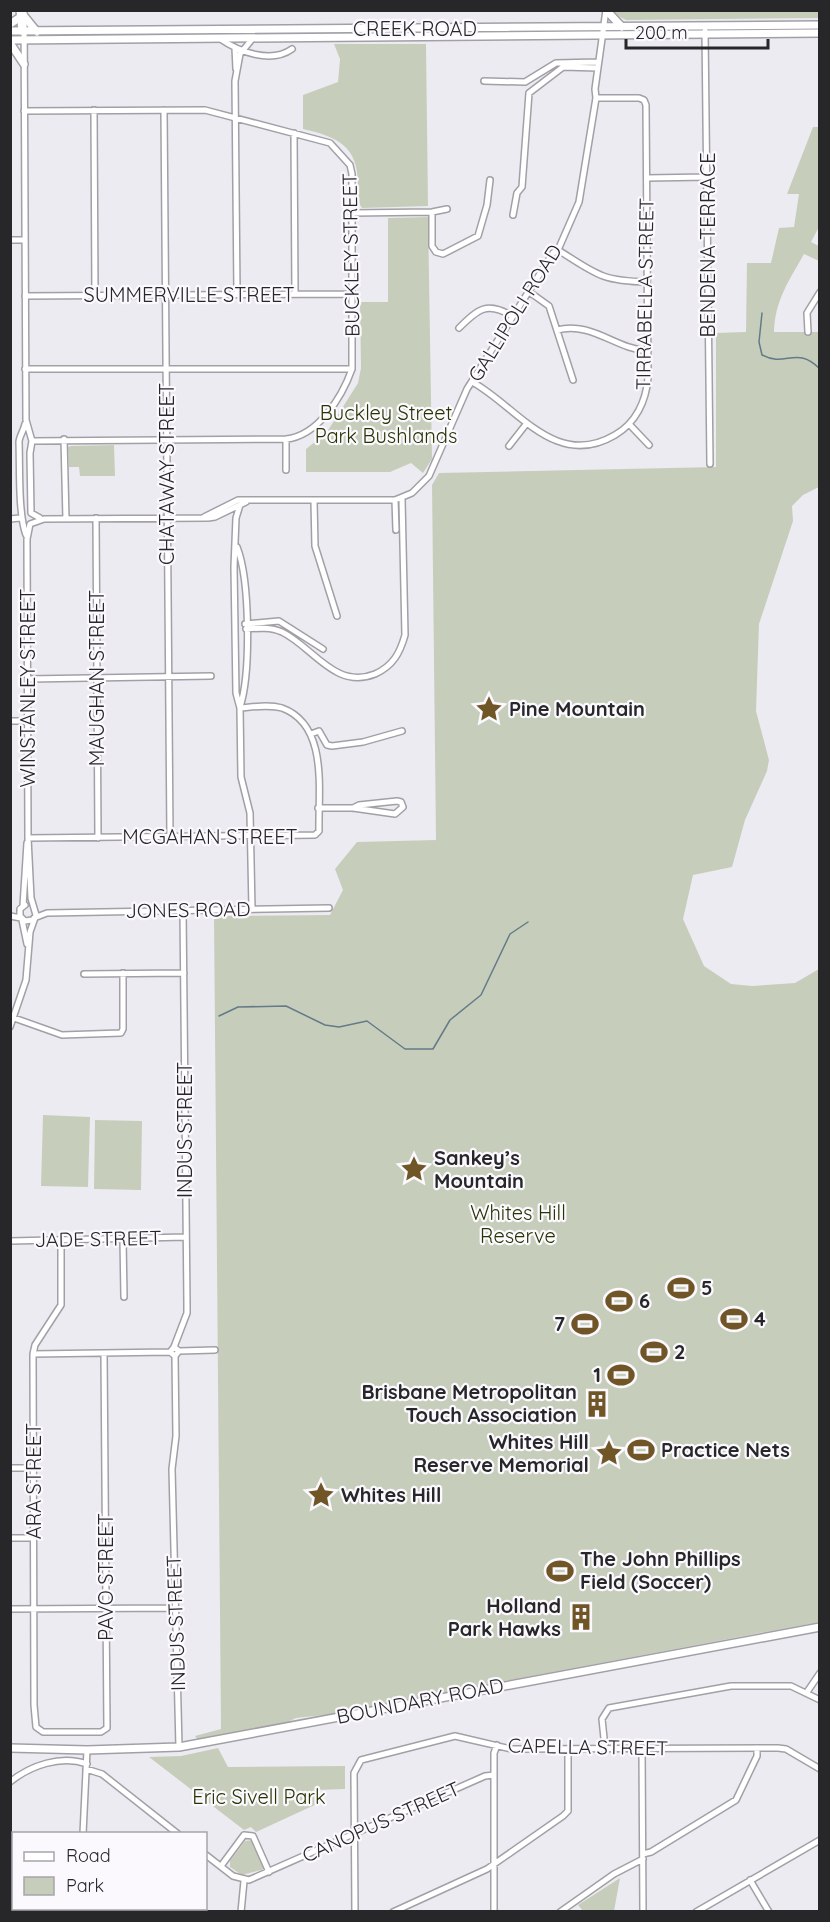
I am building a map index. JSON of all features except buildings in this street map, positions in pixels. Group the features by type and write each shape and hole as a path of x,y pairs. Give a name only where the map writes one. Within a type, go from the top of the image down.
{"main road":[{"path":"606,10 622,27"},
{"path":"10,24 22,14 37,32"},
{"name":"CREEK ROAD","path":"10,41 23,34 37,32 602,31 706,30 819,25"},
{"name":"CREEK ROAD","path":"10,31 23,34 219,38 602,31 622,27 819,33"},
{"path":"10,41 24,64"},
{"name":"BOUNDARY ROAD","path":"10,1749 87,1750 179,1747 819,1627"}],"street":[{"name":"GALLIPOLI ROAD","path":"30,523 45,519 204,518 215,517 243,503 395,501 412,493 429,476 467,390 474,383 475,375 553,253 558,250 579,202 596,98 606,10"},
{"name":"WINSTANLEY STREET","path":"22,14 26,420 31,441 31,514 27,538 28,838 33,919 28,951"},
{"name":"BENDENA TERRACE","path":"706,30 710,464"},
{"path":"219,38 235,48 275,57 292,49"},
{"path":"236,69 242,50 253,38"},
{"path":"235,48 237,294"},
{"path":"513,214 517,193 522,187 529,93 562,64"},
{"path":"484,81 525,82 562,64 598,65"},
{"name":"TIRRABELLA STREET","path":"474,383 548,438 574,445 599,442 629,424 644,401 648,378 648,351 644,100 596,98"},
{"path":"94,110 95,296"},
{"name":"CHATAWAY STREET","path":"164,110 170,837"},
{"name":"BUCKLEY STREET","path":"24,111 205,110 335,145 350,165 352,369 339,396 316,425 296,438 286,439"},
{"path":"294,133 295,294"},
{"path":"647,178 708,177"},
{"path":"432,212 432,246 436,252 443,254 473,240 482,229 490,180"},
{"path":"352,213 432,212 447,209"},
{"path":"10,240 25,240"},
{"path":"558,250 601,277 620,282 647,282"},
{"path":"528,291 549,306 558,330 568,371 573,380"},
{"path":"808,332 807,313 819,292"},
{"name":"SUMMERVILLE STREET","path":"25,296 352,294"},
{"path":"459,328 473,314 488,308 499,308 512,316"},
{"path":"558,330 570,327 583,328 648,351"},
{"path":"26,369 352,369"},
{"name":"WINSTANLEY STREET","path":"26,420 20,442 21,518 27,538"},
{"path":"509,447 527,423"},
{"path":"629,424 649,445"},
{"path":"64,439 66,519"},
{"path":"12,440 20,442 64,439 286,439 286,470"},
{"path":"20,442 26,448 31,441"},
{"path":"246,626 284,633 330,669 349,677 370,675 391,664 401,648 405,635 402,499"},
{"name":"GALLIPOLI ROAD","path":"204,518 230,502 238,500 243,503"},
{"path":"314,501 315,546 337,616"},
{"path":"395,501 396,531"},
{"path":"243,503 236,518 236,681 240,708 241,777 250,813 252,909"},
{"path":"226,511 236,518"},
{"name":"GALLIPOLI ROAD","path":"31,514 45,519"},
{"path":"10,519 31,514"},
{"path":"21,518 30,523"},
{"name":"MAUGHAN STREET","path":"96,518 98,838"},
{"path":"236,546 245,574 246,684 240,708"},
{"path":"246,626 279,621 323,649"},
{"path":"28,679 211,676"},
{"path":"240,708 280,708 289,712 311,734 319,731 327,745 332,746 363,742 402,731"},
{"path":"10,721 28,721"},
{"name":"MCGAHAN STREET","path":"28,838 315,834 319,831 317,751 311,734"},
{"path":"318,808 353,808 395,814 403,807 401,802 397,801 359,805 353,808"},
{"name":"WINSTANLEY STREET","path":"28,838 22,908 28,951"},
{"name":"JONES ROAD","path":"22,908 33,907 47,913"},
{"path":"10,913 22,908"},
{"name":"JONES ROAD","path":"33,919 47,913 328,908"},
{"name":"INDUS STREET","path":"179,1747 172,1477 176,1436 174,1352 187,1313 183,910"},
{"path":"10,913 22,919 33,919"},
{"path":"10,1027 26,980 28,951"},
{"path":"84,974 184,973"},
{"path":"13,1015 62,1035 121,1033 123,1029 123,974"},
{"name":"JADE STREET","path":"10,1241 186,1238"},
{"name":"ARA STREET","path":"38,1730 34,1704 33,1354 34,1345 61,1305 61,1239"},
{"path":"123,1239 124,1297"},
{"path":"33,1354 215,1350"},
{"name":"PAVO STREET","path":"38,1730 43,1732 105,1731 104,1353"},
{"path":"10,1468 33,1468"},
{"path":"10,1538 34,1539"},
{"path":"10,1609 176,1608"},
{"path":"807,1692 819,1673"},
{"path":"605,1748 602,1719 609,1708 731,1686 791,1686 819,1700"},
{"name":"CAPELLA STREET","path":"355,1834 354,1773 362,1760 455,1736 511,1749 786,1749 819,1768"},
{"path":"494,1911 494,1753 497,1745"},
{"path":"642,1748 643,1911"},
{"path":"560,1911 614,1874 736,1800 757,1748"},
{"path":"393,1911 494,1865 568,1811 568,1749"},
{"path":"83,1832 87,1750"},
{"path":"10,1782 30,1770 55,1761 76,1760 102,1774 177,1832"},
{"name":"CANOPUS STREET","path":"244,1881 485,1776 494,1775"},
{"path":"220,1866 244,1835 249,1834 253,1836 269,1872"},
{"path":"355,1834 355,1911"},
{"path":"696,1911 819,1840"},
{"path":"207,1856 244,1881 241,1911"},
{"path":"750,1880 769,1911"}],"green space":[{"path":"819,10 819,18 626,20 616,15 614,11"},
{"path":"334,44 426,44 428,206 362,208 358,197 357,172 350,152 336,140 303,129 303,95 338,82 340,59"},
{"name":"Whites Hill Reserve","path":"813,127 819,127 819,227 811,242 819,246 819,261 804,254 780,300 774,332 819,332 819,487 803,495 792,506 793,521 759,624 756,711 769,760 767,771 745,820 732,867 693,875 683,919 704,966 731,984 752,986 795,983 819,969 819,1622 324,1715 296,1718 284,1724 199,1741 195,1736 221,1729 214,916 330,915 343,890 335,869 357,842 436,840 432,485 439,473 716,467 716,333 746,332 747,263 771,263 779,228 794,227 799,194 787,194"},
{"name":"Buckley Street Park Bushlands","path":"428,217 432,459 423,473 411,463 390,472 306,472 306,449 327,432 358,383 361,368 360,302 388,302 388,218"},
{"path":"114,445 115,476 80,476 79,467 69,467 68,447"},
{"path":"43,1115 90,1117 88,1187 41,1186"},
{"path":"95,1120 142,1121 141,1190 94,1189"},
{"name":"Eric Sivell Park","path":"218,1748 228,1767 345,1766 345,1789 318,1790 319,1803 256,1832 251,1827 244,1830 149,1757 181,1756"},
{"name":"Eric Sivell Park","path":"252,1840 265,1869 242,1875 230,1867 230,1861 245,1841"},
{"path":"620,1878 614,1911 583,1911 578,1905"}],"waterway":[{"path":"762,313 759,342 762,355 778,359 797,357 812,362 820,369"},
{"path":"219,1016 238,1007 286,1006 325,1025 339,1027 367,1021 405,1049 433,1049 450,1020 481,995 510,934 528,922"}],"place":[{"name":"Pine Mountain","path":"489,709"},
{"name":"Sankey’s Mountain","path":"414,1169"},
{"name":"5","path":"681,1288"},
{"name":"6","path":"619,1301"},
{"name":"4","path":"734,1319"},
{"name":"7","path":"585,1324"},
{"name":"2","path":"654,1352"},
{"name":"1","path":"621,1375"},
{"name":"Brisbane Metropolitan Touch Association","path":"597,1404"},
{"name":"Practice Nets","path":"641,1450"},
{"name":"Whites Hill Reserve Memorial","path":"609,1453"},
{"name":"Whites Hill","path":"321,1495"},
{"name":"The John Phillips Field (Soccer)","path":"560,1571"},
{"name":"Holland Park Hawks","path":"581,1617"}]}
